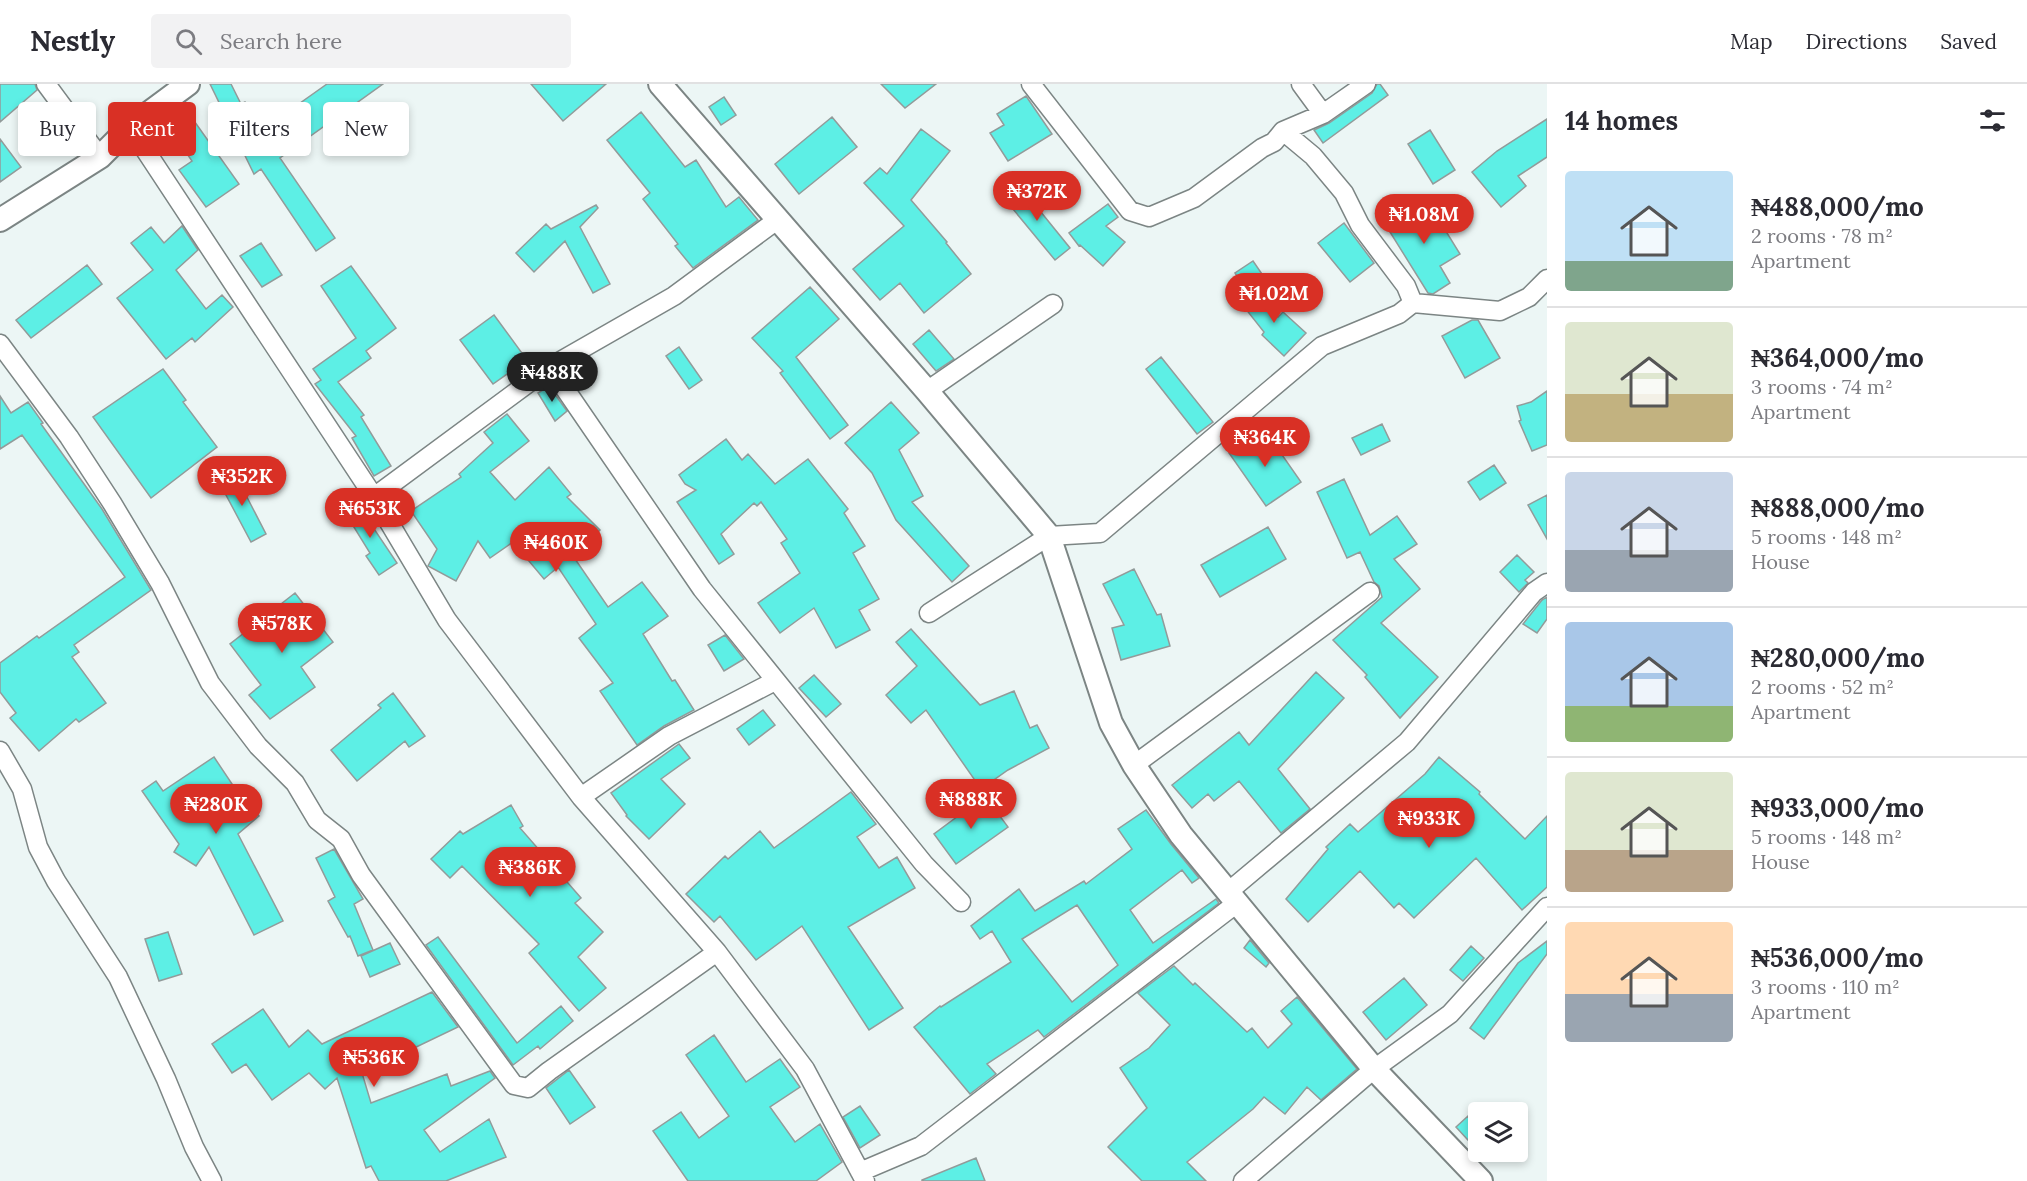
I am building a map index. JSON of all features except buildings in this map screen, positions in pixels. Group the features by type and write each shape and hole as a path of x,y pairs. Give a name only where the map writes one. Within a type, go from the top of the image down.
{"street":[{"path":"46,84 100,157"},
{"path":"164,102 188,84"},
{"path":"660,84 927,391 1048,536 1111,723 1134,765 1181,835 1374,1069 1481,1181"},
{"path":"1031,84 1130,211 1149,217 1194,198 1262,148 1274,142 1283,130 1323,114 1366,84"},
{"path":"1301,84 1323,114"},
{"path":"1283,130 1313,156 1344,193 1360,225 1406,286 1413,303"},
{"path":"0,220 100,157 108,149"},
{"path":"149,156 374,497 447,620 581,796 717,952 805,1069 863,1177 921,1146 1232,898 1407,742 1534,592 1547,583"},
{"path":"374,497 550,367 674,296 777,220"},
{"path":"929,613 1048,536 1101,533 1322,346 1399,314 1413,303 1500,311 1528,297 1547,279"},
{"path":"927,391 1053,304"},
{"path":"0,344 69,437 112,503 160,583 210,683 258,746 295,783 317,820 341,839 361,875 514,1085 528,1088 717,952"},
{"path":"550,367 702,589 924,864 961,902"},
{"path":"1134,765 1370,592"},
{"path":"581,796 669,736 775,681"},
{"path":"0,751 22,789 38,847 56,881 118,977 166,1078 194,1147 212,1181"},
{"path":"1243,1181 1374,1069 1450,1014 1547,908"}]}
